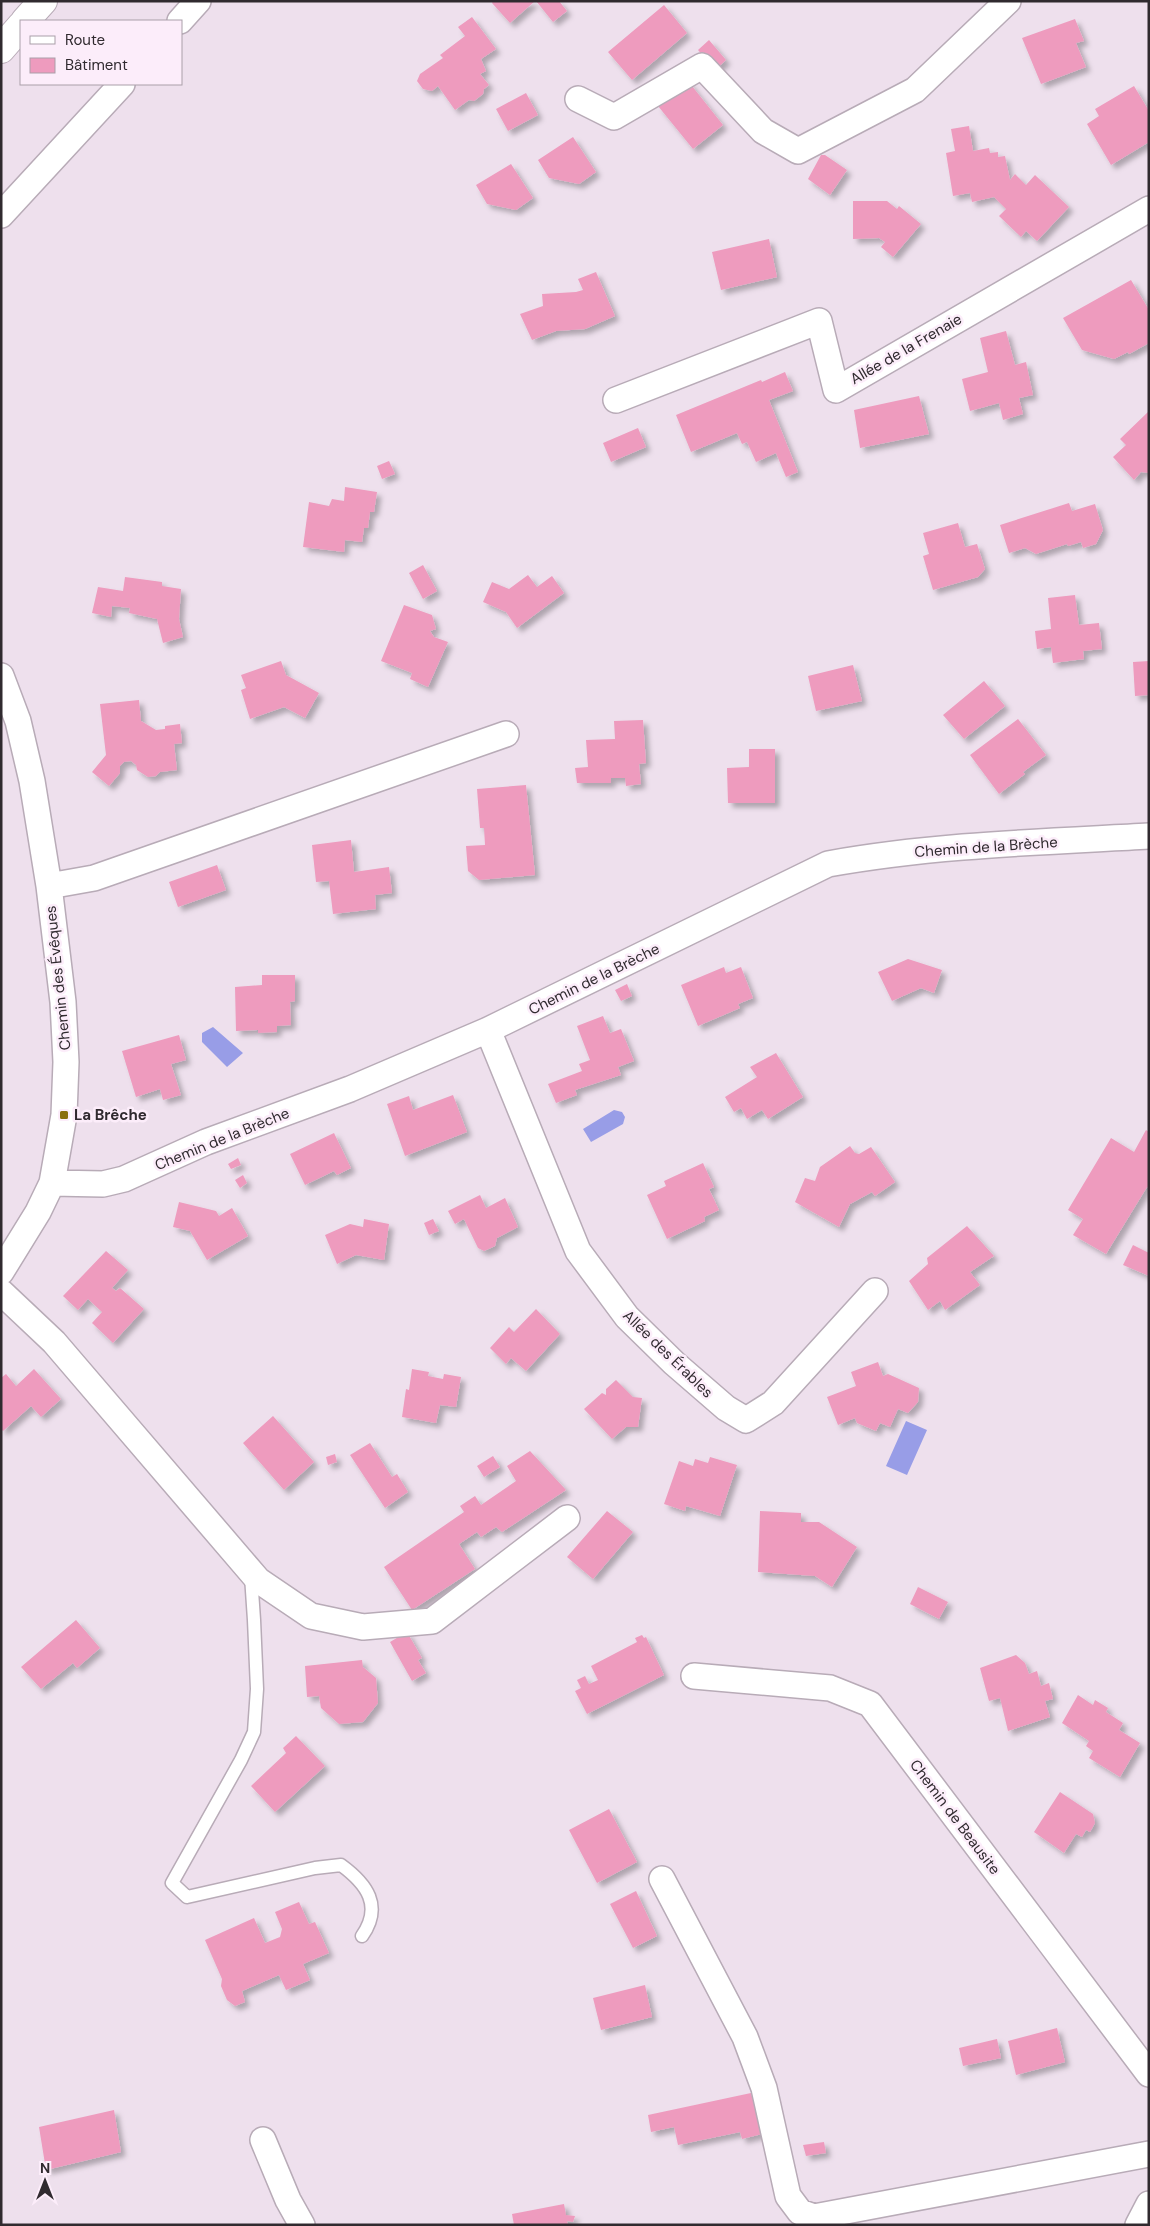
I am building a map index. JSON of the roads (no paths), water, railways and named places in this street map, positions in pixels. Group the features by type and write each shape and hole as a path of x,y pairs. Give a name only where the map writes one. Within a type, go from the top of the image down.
{"main road":[{"path":"26,20 43,1"},
{"path":"1,48 20,27"}],"street":[{"path":"181,20 198,1"},
{"path":"578,99 614,117 702,66 763,131 798,152 915,90 1008,1"},
{"path":"1,215 121,85"},
{"name":"Allée de la Frenaie","path":"616,400 819,320 836,390 1149,209"},
{"name":"Chemin des Évêques","path":"1,676 18,721 32,781 49,886 63,1002 66,1062 64,1115 52,1183 38,1212 1,1271"},
{"path":"49,886 94,878 506,734"},
{"name":"Chemin de la Brèche","path":"52,1183 103,1184 124,1179 200,1145 350,1089 488,1030 828,864 871,856 951,848 1149,836"},
{"name":"Allée des Érables","path":"488,1030 578,1251 627,1317 674,1363 726,1408 746,1420 773,1403 875,1291"},
{"path":"1,1292 54,1342 258,1580 311,1616 363,1627 432,1621 568,1518"},
{"name":"Chemin de Beausite","path":"694,1676 830,1688 870,1704 1149,2074"},
{"path":"662,1879 745,2037 764,2088 788,2196 800,2212 814,2217 1149,2154"},
{"path":"263,2140 288,2200 302,2225"},
{"path":"1138,2225 1149,2204"}],"lane":[{"path":"250,1571 254,1620 256,1689 254,1732 241,1760 172,1883 187,1897 315,1868 342,1865 360,1878 371,1899 370,1924 362,1936"}],"water":[{"path":"213,1027 243,1053 227,1067 202,1042 202,1033"},
{"path":"614,1110 622,1112 625,1117 623,1124 591,1142 583,1129"},
{"path":"906,1421 927,1430 907,1475 886,1466"}],"place":[{"name":"La Brêche","path":"64,1115"}]}
